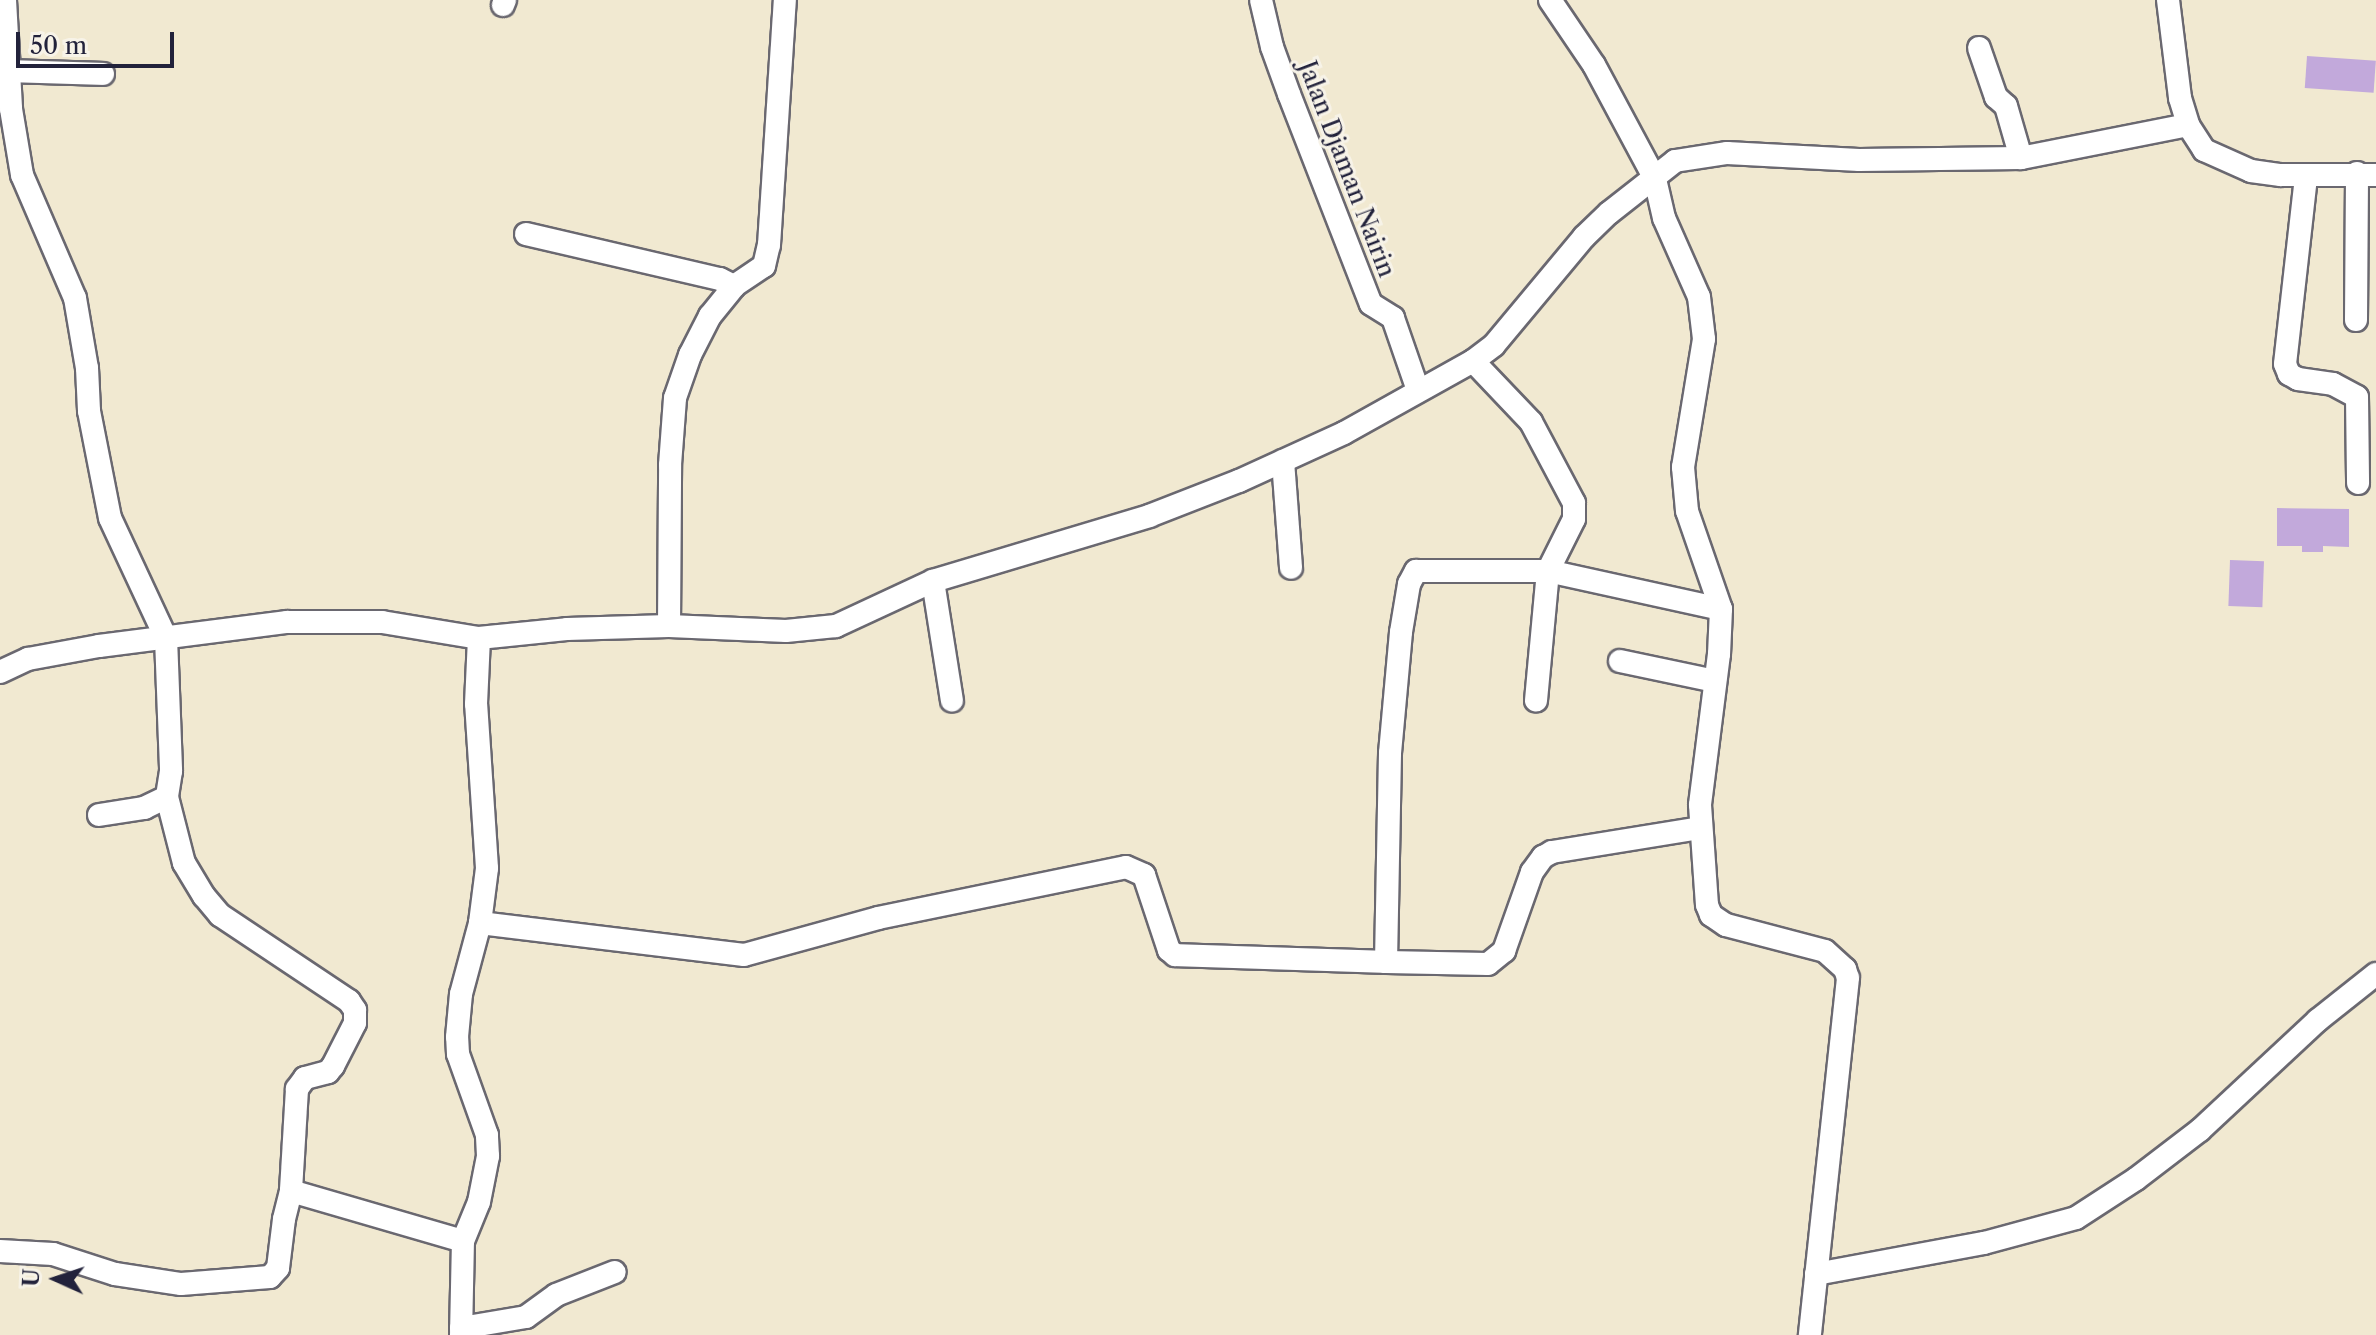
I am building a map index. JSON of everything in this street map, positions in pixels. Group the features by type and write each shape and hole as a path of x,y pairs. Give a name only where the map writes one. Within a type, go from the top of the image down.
{"street":[{"path":"0,1251 53,1254 115,1274 181,1284 270,1277 278,1268 291,1191 297,1089 305,1078 328,1072 355,1023 355,1010 349,1001 220,915 184,863 167,797 171,771 166,638 110,518 89,411 87,368 75,298 22,175 5,74 5,0"},
{"path":"669,626 670,465 675,398 690,355 710,316 734,286 764,266 769,245 785,0"},
{"name":"Jalan Djaman Nairin","path":"1261,0 1272,47 1289,94 1371,304 1393,318 1418,390"},
{"path":"1550,0 1594,65 1655,179 1664,218 1685,262 1702,318 1704,339 1686,441 1684,488 1687,511 1721,609 1700,828 1704,888 1711,915 1726,925 1825,951 1845,969 1848,978 1810,1335"},
{"path":"2168,0 2180,98 2188,125 2204,150 2251,171 2306,177 2367,174 2356,320"},
{"path":"1979,48 1996,97 2006,106 2021,158"},
{"path":"5,74 103,74"},
{"path":"0,672 28,659 255,624 355,620 479,638 567,629 669,626 811,630 836,626 933,581 1009,555 1113,529 1283,461 1344,433 1473,361 1513,324 1536,291 1592,229 1675,161 1727,153 1859,160 2021,158 2188,125"},
{"path":"2306,177 2285,364 2289,374 2298,379 2333,384 2357,397 2358,483"},
{"path":"526,234 720,279 734,286"},
{"path":"1473,361 1531,422 1574,503 1574,519 1548,571 1536,700"},
{"path":"1283,461 1291,568"},
{"path":"1386,962 1390,765 1409,584 1416,571 1548,571 1721,609"},
{"path":"933,581 952,701"},
{"path":"479,638 476,704 487,838 480,923 465,973 457,1037 458,1054 484,1124 488,1156 479,1202 463,1241 461,1332 526,1317 556,1295 615,1272"},
{"path":"1620,661 1715,681"},
{"path":"99,815 144,808 167,797"},
{"path":"480,923 744,955 878,918 1126,867 1144,875 1165,941 1175,955 1488,964 1504,951 1532,872 1543,857 1552,852 1700,828"},
{"path":"1816,1274 1960,1248 2076,1218 2136,1179 2200,1130 2318,1020 2376,974"},
{"path":"291,1191 463,1241"}],"building":[{"path":"2307,56 2376,61 2374,93 2305,88"},
{"path":"2277,508 2349,509 2349,547 2323,546 2323,552 2302,552 2302,546 2277,546"},
{"path":"2230,560 2264,561 2262,607 2228,606"}]}
